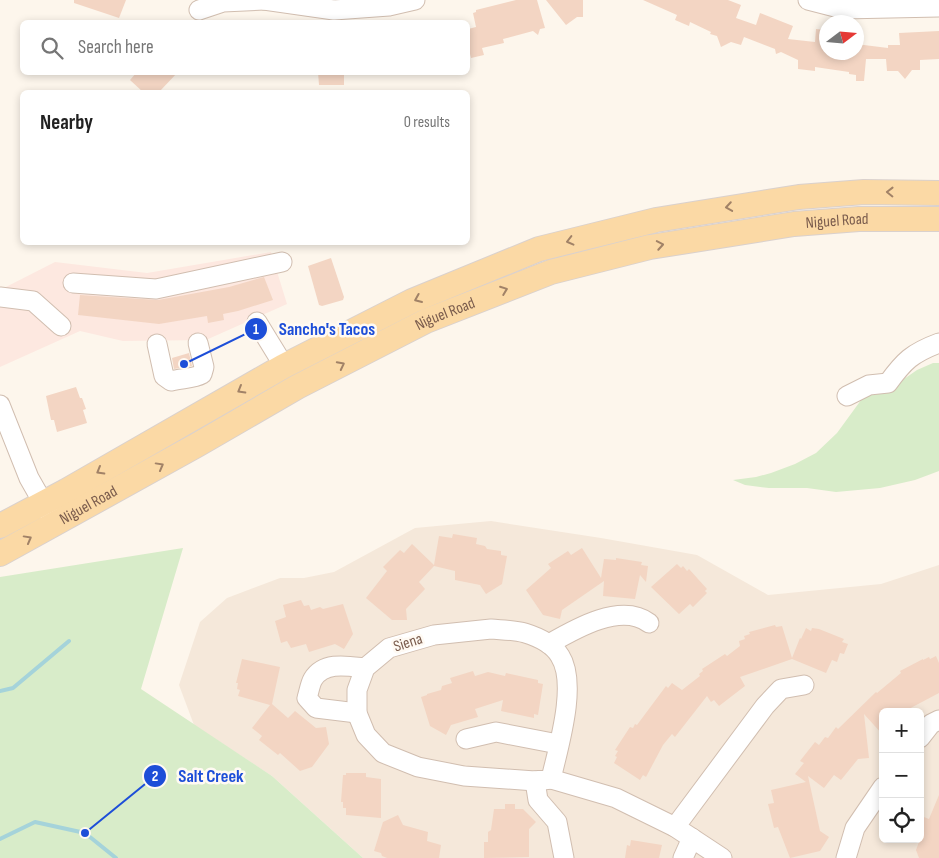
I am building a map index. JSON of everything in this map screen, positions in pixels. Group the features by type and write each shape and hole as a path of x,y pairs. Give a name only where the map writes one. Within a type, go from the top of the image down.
{"main road":[{"name":"Niguel Road","path":"0,526 284,366 412,301 539,249 656,220 771,201 864,192 939,192"},
{"name":"Niguel Road","path":"0,554 297,387 426,321 551,272 650,247 794,224 859,219 939,219"},
{"path":"284,366 297,387"}],"street":[{"path":"199,10 223,2 264,0 334,10 389,6 415,0"},
{"path":"808,0 843,9 939,7"},
{"path":"73,283 156,289 282,262"},
{"path":"0,297 33,301 61,326"},
{"path":"257,322 284,366"},
{"path":"157,344 164,376 171,381 194,378 202,374 204,367 198,343"},
{"path":"847,396 869,385 888,383 902,364 920,350 939,343"},
{"path":"0,405 29,478 56,523"},
{"path":"564,858 557,822 538,800 543,780 558,744 568,695 566,672 560,656 549,644 574,629 596,620 619,616 642,618 649,623"},
{"name":"Siena","path":"365,668 389,648 434,635 491,629 524,633 549,644"},
{"path":"357,713 316,708 307,698 313,679 323,668 340,666 365,668 357,690 357,713 366,735 383,753 418,767 464,776 543,780 616,798 675,827 722,858"},
{"path":"675,827 765,706 781,690 804,685"},
{"path":"924,733 931,724 939,720"},
{"path":"466,739 496,732 558,744"},
{"path":"846,858 855,828 879,793"},
{"path":"682,858 692,838"}],"shaded area":[{"path":"271,252 287,304 206,340 123,341 80,331 0,367 0,290 55,262 147,273"},
{"path":"491,521 697,555 768,595 881,584 939,565 939,858 363,858 272,776 194,725 179,685 200,622 227,598 280,578 304,578 334,572 415,528"}],"green space":[{"path":"933,363 939,363 939,471 915,480 880,488 836,492 807,488 769,488 745,485 733,480 771,473 795,464 816,453 837,433 864,396 891,388 917,370"},
{"path":"183,548 141,689 272,776 363,858 0,858 0,577"}],"building":[{"path":"74,0 126,0 119,18 74,3"},
{"path":"516,0 537,0 545,28 540,29 538,35 533,31 503,39 504,43 482,48 484,55 471,58 470,28 476,27 473,13 476,10"},
{"path":"546,0 583,0 583,17 577,17 566,25"},
{"path":"643,0 728,0 741,5 736,18 756,25 760,13 793,26 788,39 815,42 816,29 819,29 819,60 864,60 864,45 888,48 888,45 900,45 899,33 939,31 939,59 920,60 920,70 912,70 905,79 898,71 887,71 886,59 866,59 864,81 856,81 856,75 849,74 849,72 815,67 815,71 798,69 798,60 781,52 776,54 775,49 744,37 741,45 731,42 721,47 717,36 690,22 689,26 675,20 677,15"},
{"path":"134,75 175,75 161,90 141,90 130,80"},
{"path":"318,75 344,75 344,85 319,85"},
{"path":"331,258 344,297 343,300 322,306 319,305 308,266"},
{"path":"264,277 273,300 223,314 224,320 208,323 207,316 159,324 78,315 80,295 158,300 229,287"},
{"path":"189,353 192,366 174,369 172,358"},
{"path":"76,387 86,409 83,410 87,423 57,432 54,420 51,420 46,396"},
{"path":"453,534 477,538 476,544 485,546 487,549 501,551 501,555 507,556 502,584 486,594 480,585 455,580 455,571 434,566 419,582 425,589 406,609 407,620 392,620 366,598 387,571 383,567 400,550 404,553 412,544 434,565 439,536 452,538"},
{"path":"582,548 601,578 604,559 616,560 616,558 642,562 641,565 648,566 646,582 640,575 635,599 603,596 604,581 562,610 560,619 543,615 526,590 551,568 548,564 568,551 571,555"},
{"path":"677,564 681,568 683,566 687,571 689,569 707,589 705,591 707,593 693,607 690,604 679,614 651,587"},
{"path":"301,600 304,606 309,605 311,610 343,604 353,634 344,649 335,644 309,652 306,644 291,648 287,641 281,643 275,621 286,617 283,605"},
{"path":"775,625 776,627 782,626 792,658 806,628 811,631 812,628 819,629 844,639 842,642 848,644 844,654 840,653 837,662 832,660 826,673 792,659 740,677 745,686 719,706 714,700 711,702 707,696 675,737 672,734 663,745 646,777 643,775 640,780 614,763 618,751 615,750 630,727 633,728 635,724 637,725 666,686 668,688 672,683 682,690 700,676 699,674 703,671 702,669 725,654 727,656 740,646 739,641 745,639 744,636 750,634 749,632"},
{"path":"936,656 939,663 939,693 911,708 879,708 879,731 864,714 869,758 858,759 841,780 834,775 824,788 808,776 820,831 829,837 820,851 790,858 778,827 774,828 768,804 774,803 771,790 806,782 795,774 804,763 800,761 815,742 819,745 825,737 828,738 836,727 838,729 876,692 901,673 900,671 923,659 929,657 930,659"},
{"path":"242,659 280,667 272,704 288,718 295,711 316,728 326,727 329,744 312,767 300,771 280,753 278,755 259,740 262,736 252,728 270,705 238,696 240,690 237,689 238,683 236,683"},
{"path":"473,671 475,676 488,672 505,676 506,673 538,680 538,683 543,684 538,715 534,714 534,718 501,711 503,700 475,709 478,717 451,725 446,735 430,726 421,697 441,690 442,686 452,683 450,678"},
{"path":"346,773 366,773 366,777 381,779 381,818 346,815 346,808 343,808 343,802 341,802 343,775 346,775"},
{"path":"939,795 939,858 919,858 916,850 919,843 924,843 924,817 929,819"},
{"path":"505,804 515,804 515,809 523,809 536,822 529,829 529,857 484,858 484,842 488,842 488,832 491,830 494,809 505,809"},
{"path":"398,815 403,825 428,832 427,841 441,845 439,858 387,858 382,856 381,853 374,851 383,822"},
{"path":"631,840 662,845 659,858 625,858 627,845 630,846"}],"waterway":[{"path":"0,691 13,688 69,641"},
{"path":"0,839 35,822 85,833 116,858"}],"place":[{"name":"Sancho's Tacos","path":"184,364"},
{"name":"Salt Creek","path":"85,833"}]}
